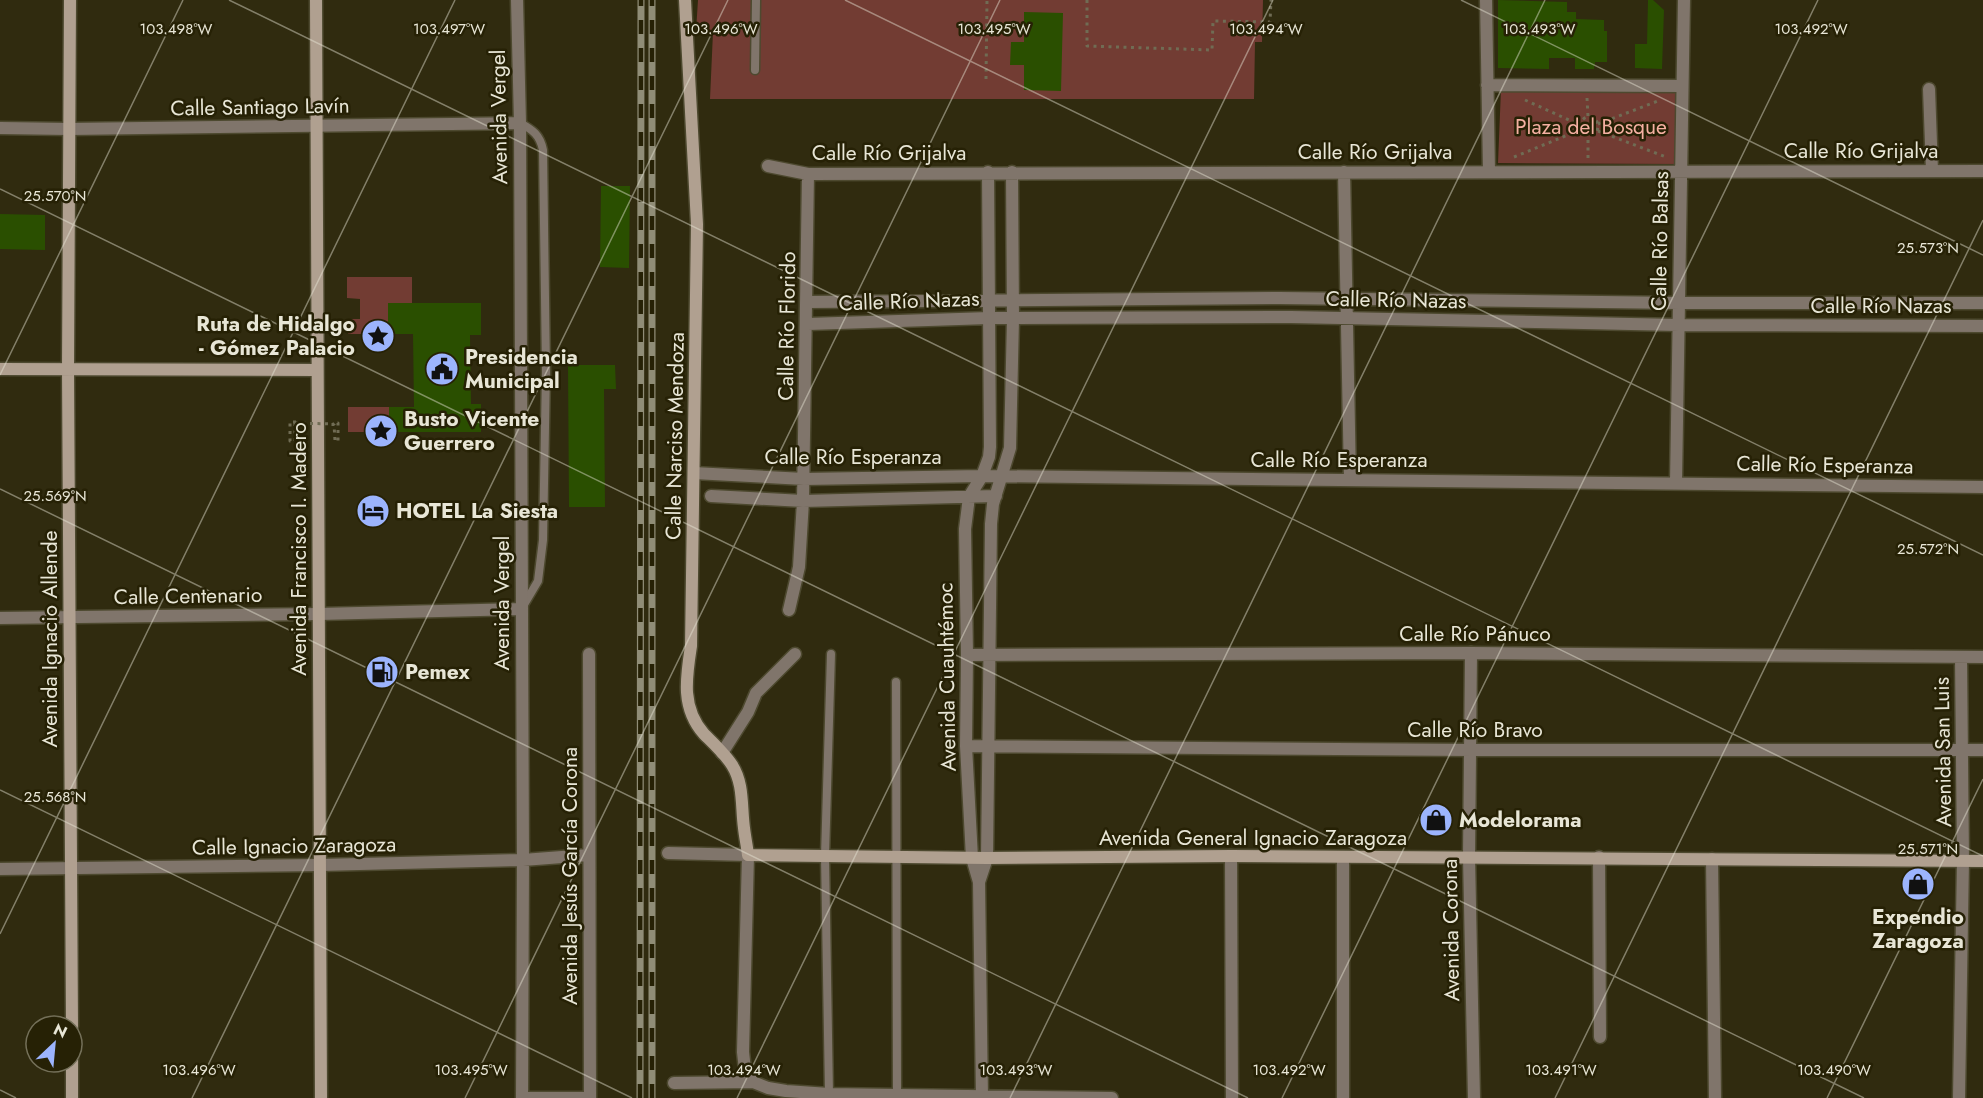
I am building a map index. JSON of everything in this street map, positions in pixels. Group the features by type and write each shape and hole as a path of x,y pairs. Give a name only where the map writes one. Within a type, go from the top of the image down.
{"main road":[{"name":"Avenida Ignacio Allende","path":"70,0 68,369 72,1014"},
{"name":"Avenida Francisco I. Madero","path":"316,0 321,1098"},
{"name":"Calle Narciso Mendoza","path":"686,0 697,224 694,473 690,646 685,681 686,700 698,728 732,765 743,797 748,855"},
{"path":"0,369 318,370"},
{"name":"Avenida General Ignacio Zaragoza","path":"748,855 896,858 1599,857 1983,861"},
{"path":"72,1074 72,1098"}],"street":[{"name":"Avenida Vergel","path":"517,0 520,123 523,1098"},
{"path":"1486,0 1489,171"},
{"name":"Calle Río Balsas","path":"1676,483 1683,0"},
{"path":"1487,85 1682,86"},
{"path":"1929,89 1932,171"},
{"name":"Calle Santiago Lavín","path":"0,128 520,123"},
{"name":"Calle Río Grijalva","path":"768,166 808,174 1983,171"},
{"name":"Avenida Cuauhtémoc","path":"982,1096 979,882 972,858 966,746 965,529 969,497 982,476 990,447 988,172"},
{"name":"Avenida Cuauhtémoc","path":"979,882 987,858 991,524 996,496 1010,447 1013,319 1012,172"},
{"path":"1344,172 1350,479"},
{"name":"Calle Río Florido","path":"789,610 799,567 804,501 808,324 808,174"},
{"name":"Calle Río Nazas","path":"807,302 1346,298 1678,303 1983,303"},
{"name":"Calle Río Nazas","path":"808,324 989,318 1346,318 1678,325 1983,326"},
{"name":"Calle Río Esperanza","path":"694,473 804,479 1003,476 1983,487"},
{"name":"Calle Río Esperanza","path":"711,496 804,501 996,496"},
{"name":"Calle Centenario","path":"0,618 521,609"},
{"name":"Calle Río Pánuco","path":"967,655 1471,653 1983,657"},
{"name":"Avenida Corona","path":"1471,653 1469,857 1474,1098"},
{"name":"Avenida Jesús García Corona","path":"589,654 590,1098"},
{"path":"722,753 748,712 756,693 795,654"},
{"name":"Avenida San Luis","path":"1959,1098 1964,860 1961,657"},
{"name":"Calle Río Bravo","path":"966,746 1470,750 1983,750"},
{"name":"Avenida General Ignacio Zaragoza","path":"668,853 748,855"},
{"name":"Calle Ignacio Zaragoza","path":"0,869 320,865 523,860 588,855"},
{"path":"748,855 743,1052 745,1070 753,1082"},
{"path":"1231,856 1232,1098"},
{"path":"1342,857 1343,1098"},
{"path":"1599,857 1600,1037"},
{"path":"1712,859 1715,1098"},
{"path":"674,1083 753,1082 768,1088 786,1091 829,1094 1112,1098"},
{"path":"523,1098 590,1098"}],"lane":[{"path":"755,70 756,0"},
{"path":"520,123 533,130 540,139 543,150 546,371 543,540 540,574 534,589 521,609"},
{"path":"829,1094 825,856 831,654"},
{"path":"896,682 897,1094"}],"path":[{"path":"986,79 987,0"},
{"path":"1087,0 1087,46 1212,50 1213,21 1270,22 1271,0"},
{"path":"1587,90 1588,117"},
{"path":"1520,98 1580,125"},
{"path":"1598,124 1660,100"},
{"path":"1580,130 1582,119 1588,117 1594,119 1598,124 1598,131"},
{"path":"1580,130 1588,136"},
{"path":"1508,159 1580,130"},
{"path":"1588,136 1598,131 1671,159"},
{"path":"1588,136 1588,164"},
{"path":"298,442 298,422 290,422 290,441 295,441 295,423 334,424 335,441 338,441 338,423 333,423 333,443"}],"green space":[{"path":"698,0 1263,0 1262,42 1255,42 1254,99 710,99 713,32 696,31"},
{"name":"Plaza del Bosque","path":"1501,89 1681,91 1681,164 1498,163"},
{"path":"347,277 412,277 412,303 388,303 388,334 348,334 348,319 360,319 360,299 347,298"},
{"path":"348,407 389,407 389,432 348,432"}],"building":[{"path":"1498,0 1567,2 1567,12 1576,12 1576,19 1604,20 1604,31 1607,31 1607,62 1595,62 1594,69 1575,69 1575,58 1549,58 1549,69 1498,68"},
{"path":"1648,0 1653,0 1664,10 1662,69 1635,68 1635,44 1647,44"},
{"path":"1024,12 1063,13 1061,91 1024,90 1024,65 1010,65 1011,42 1024,42"},
{"path":"601,186 630,186 629,268 600,267"},
{"path":"0,214 45,215 45,250 0,249"},
{"name":"Presidencia Municipal","path":"388,303 481,303 481,335 470,335 471,404 481,404 481,432 389,432 389,407 414,407 413,334 388,334"},
{"path":"568,365 615,365 616,389 604,389 605,507 569,507"}],"railway":[{"path":"640,1098 641,0"},
{"path":"652,0 652,1098"}],"place":[{"name":"Ruta de Hidalgo - Gómez Palacio","path":"378,336"},
{"name":"Presidencia Municipal","path":"442,369"},
{"name":"Busto Vicente Guerrero","path":"381,431"},
{"name":"HOTEL La Siesta","path":"373,511"},
{"name":"Pemex","path":"382,672"},
{"name":"Modelorama","path":"1436,820"},
{"name":"Expendio Zaragoza","path":"1918,884"}]}
